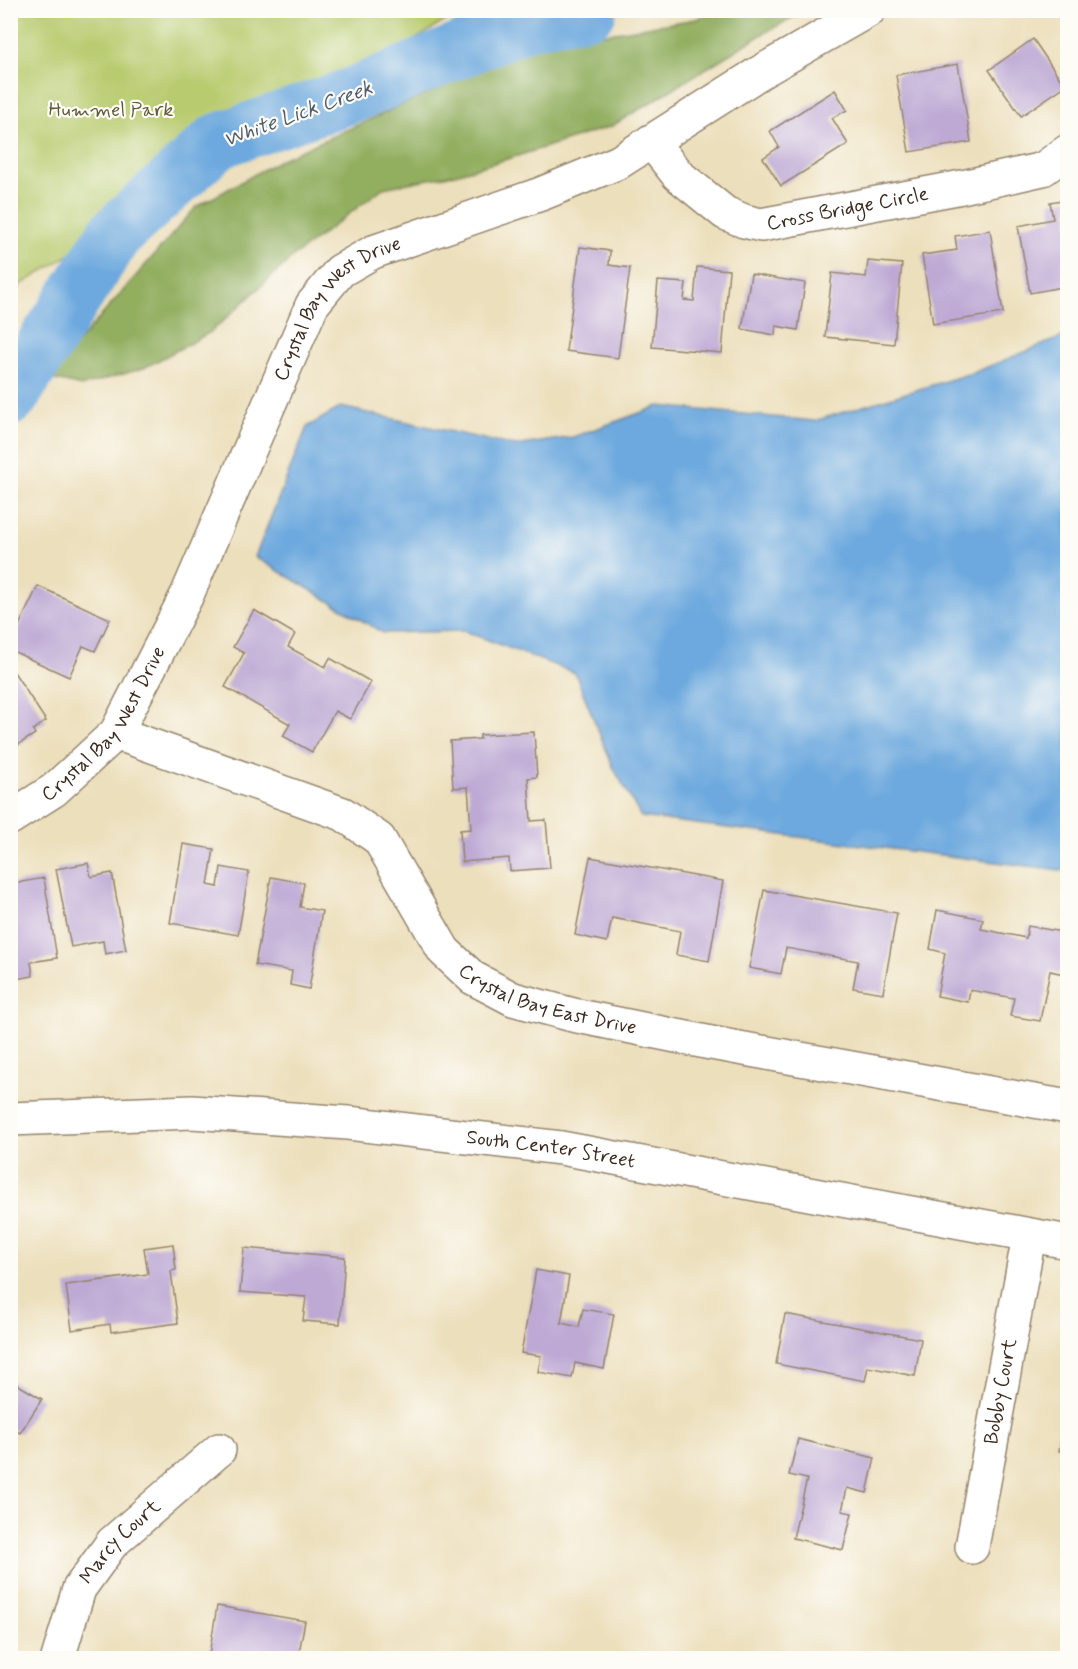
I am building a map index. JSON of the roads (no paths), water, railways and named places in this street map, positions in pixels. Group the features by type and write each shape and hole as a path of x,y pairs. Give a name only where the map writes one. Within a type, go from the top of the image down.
{"street":[{"name":"Crystal Bay West Drive","path":"10,818 54,790 116,733 188,595 312,305 340,271 373,252 541,194 619,162 759,73 869,10"},
{"name":"Cross Bridge Circle","path":"651,141 678,175 724,213 744,222 761,225 962,187 1043,169 1068,151"},
{"name":"Crystal Bay East Drive","path":"116,733 343,814 379,839 444,951 473,978 513,999 573,1015 711,1043 1068,1107"},
{"name":"South Center Street","path":"17,1122 192,1113 348,1123 561,1148 1068,1242"},
{"name":"Bobby Court","path":"972,1547 1029,1236"},
{"name":"Marcy Court","path":"58,1659 80,1589 112,1543 219,1450"}],"water":[{"path":"1067,335 1067,871 641,817 613,767 575,673 464,631 383,633 255,557 307,427 341,407 515,446 573,437 659,406 814,421 975,372"}],"waterway":[{"name":"White Lick Creek","path":"10,398 115,234 218,141 353,95 530,21 589,10"}],"park label":[{"name":"Hummel Park","path":"111,110"}]}
